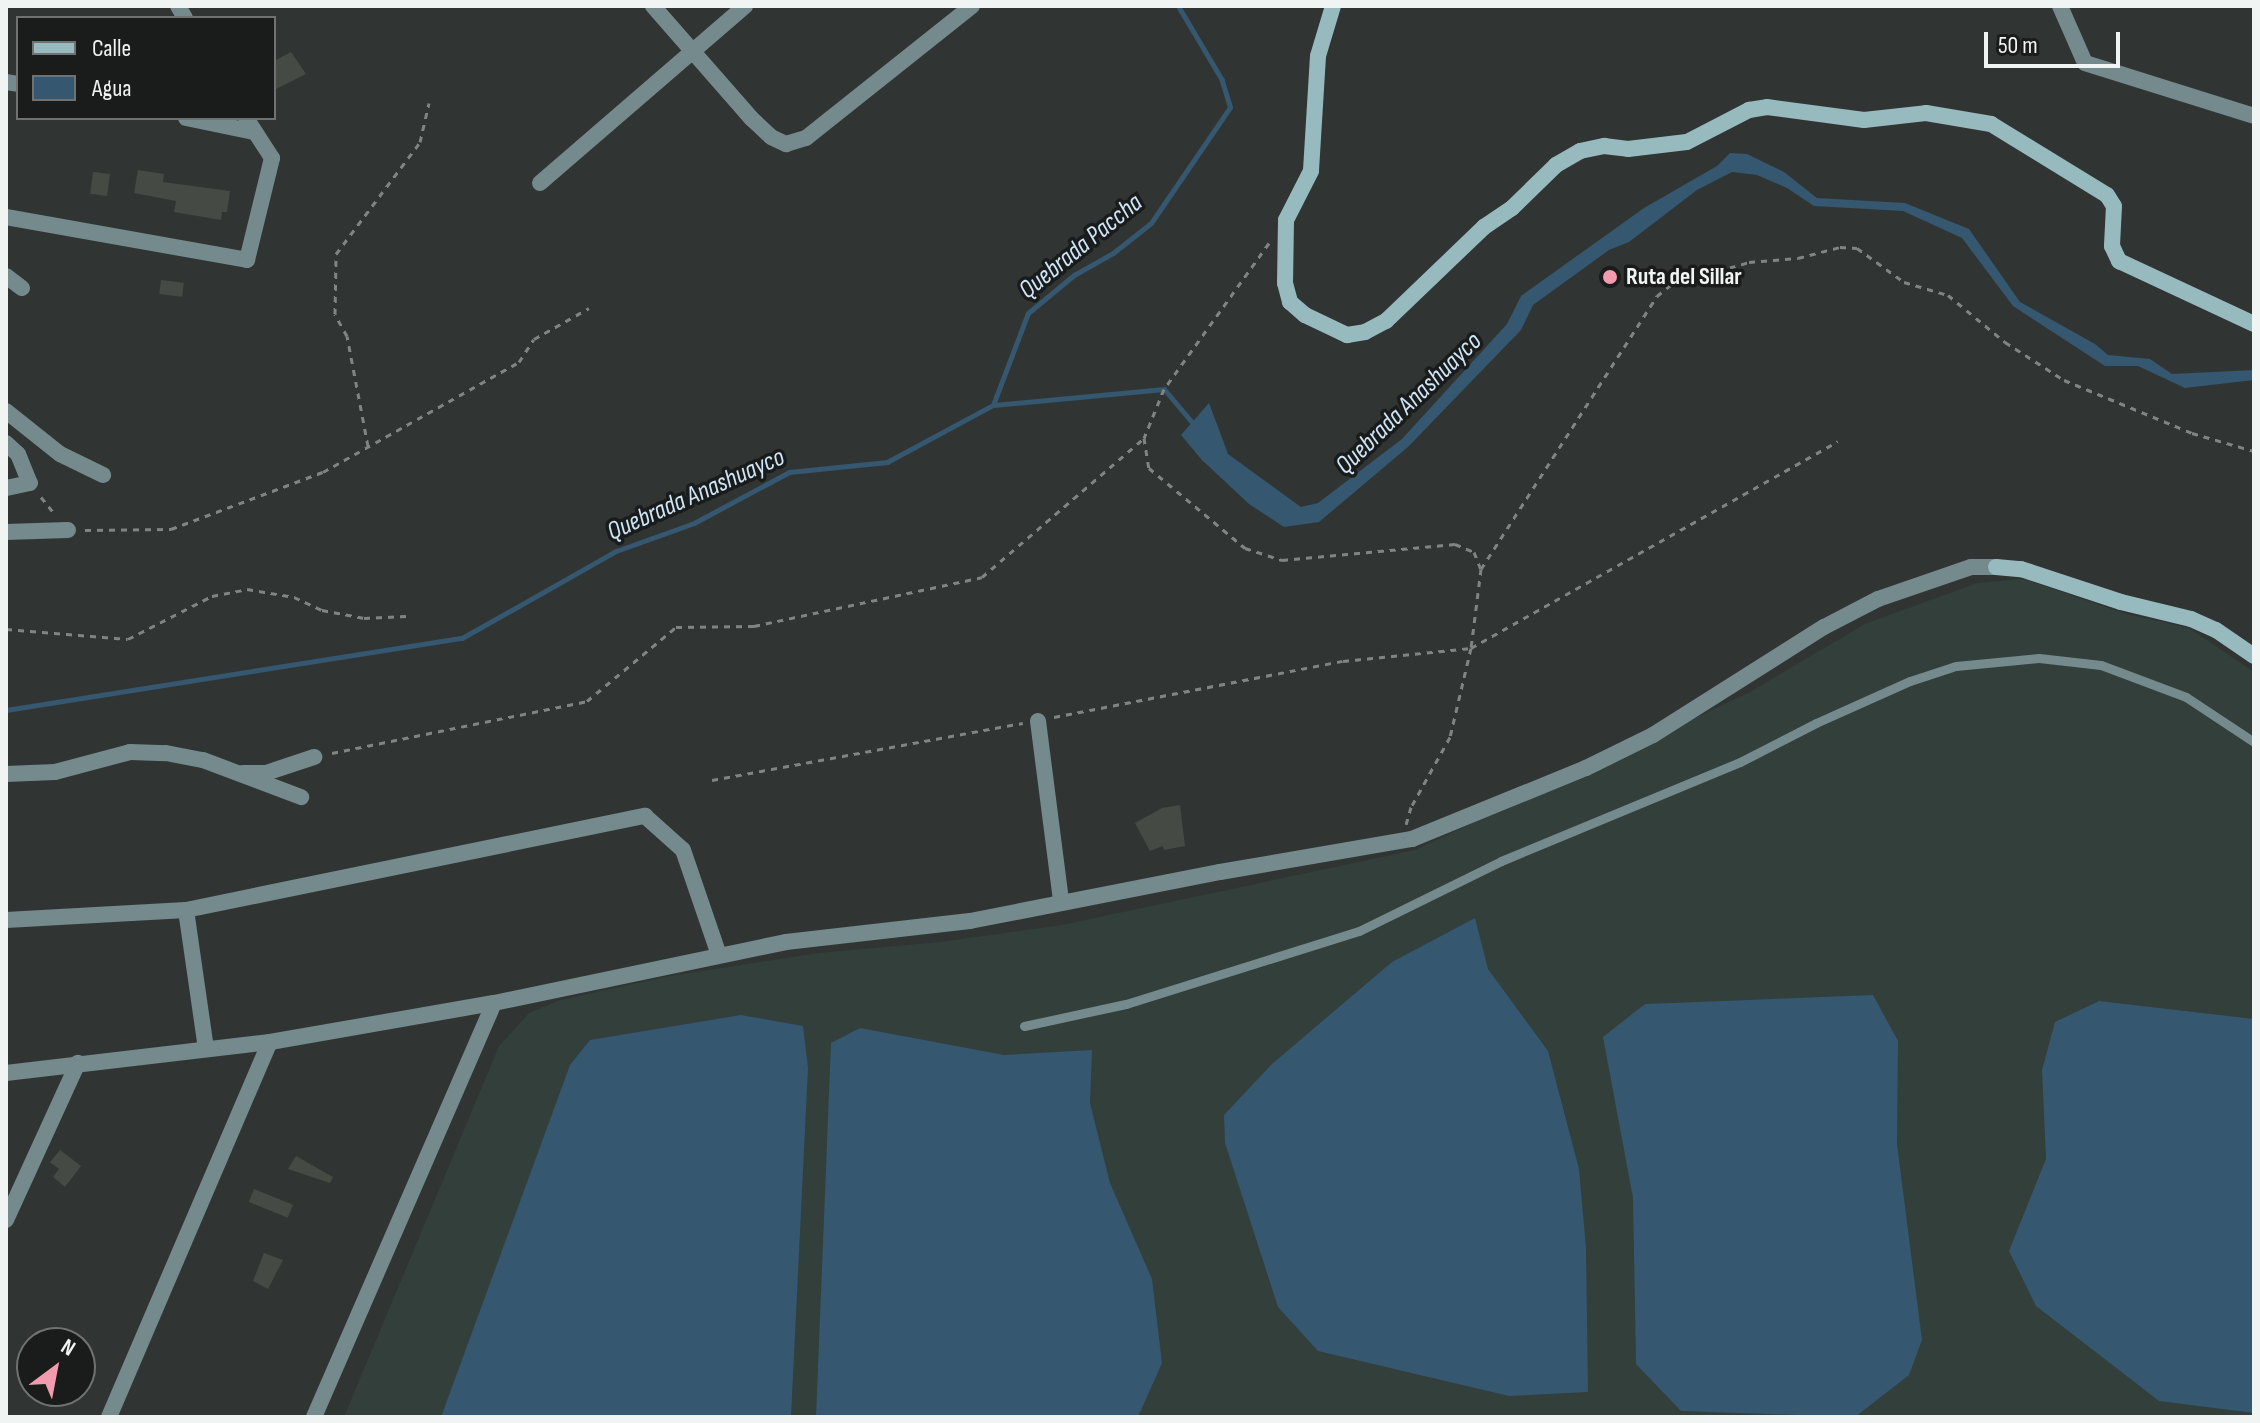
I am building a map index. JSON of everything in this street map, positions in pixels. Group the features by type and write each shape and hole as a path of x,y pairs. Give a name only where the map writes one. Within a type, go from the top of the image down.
{"street":[{"path":"653,6 694,48 752,119 771,137 786,144 806,138 972,6"},
{"path":"540,183 745,6"},
{"path":"1333,6 1318,56 1311,171 1286,220 1285,283 1290,302 1305,315 1347,335 1365,332 1386,321 1484,227 1512,208 1556,165 1580,151 1604,146 1628,149 1687,142 1749,110 1767,107 1864,120 1926,113 1991,124 2107,195 2114,206 2112,246 2119,261 2166,286 2254,324"},
{"path":"2060,6 2085,63 2254,116"},
{"path":"6,217 247,260 272,158 250,125 204,120"},
{"path":"6,276 22,288"},
{"path":"6,411 60,454 103,475"},
{"path":"6,443 18,454 30,483 6,488"},
{"path":"6,532 68,530"},
{"path":"6,1073 270,1042 494,1003 786,942 970,921 1061,901 1412,839 1586,768 1653,735 1824,627 1878,599 1971,567 2021,569 2121,602 2191,619 2216,630 2254,656"},
{"path":"1038,721 1061,901"},
{"path":"6,774 55,772 130,752 203,760 301,797"},
{"path":"238,773 266,773 314,757"},
{"path":"6,920 186,910 645,816 683,850 719,955"},
{"path":"186,910 206,1049"},
{"path":"314,1417 494,1003"},
{"path":"109,1417 270,1042"},
{"path":"6,1220 78,1063"}],"lane":[{"path":"1024,1026 1126,1004 1359,931 1501,861 1740,762 1816,723 1910,681 1956,666 2039,658 2101,665 2186,697 2254,742"}],"path":[{"path":"368,446 347,336 335,314 336,254 420,142 429,103"},
{"path":"314,757 587,701 676,627 754,626 982,577 1144,438 1164,389 1286,220"},
{"path":"1412,839 1406,824 1411,807 1450,737 1471,648 1481,569 1657,296 1672,284 1749,262 1798,258 1840,247 1857,248 1904,282 1948,295 2005,342 2064,380 2192,433 2254,451"},
{"path":"30,483 68,530 171,529 323,472 519,362 534,339 589,308"},
{"path":"1144,438 1149,468 1245,548 1282,560 1455,544 1474,552 1481,569"},
{"path":"712,780 1038,721 1343,661 1471,648 1838,441"},
{"path":"6,629 128,639 212,596 247,589 294,597 322,610 364,618 406,616"}],"shaded area":[{"path":"2024,579 2126,614 2189,628 2254,672 2254,1417 344,1417 499,1046 529,1013 560,1000 670,976 819,953 940,942 1062,925 1415,850 1748,693 1865,624 1977,583"}],"water":[{"path":"1730,153 1747,154 1784,172 1817,198 1905,203 1969,229 2020,302 2095,344 2108,355 2150,359 2172,374 2254,370 2254,380 2185,388 2138,366 2105,366 2013,306 1962,238 1903,211 1814,206 1787,188 1757,175 1732,172 1697,190 1629,242 1609,250 1533,305 1521,330 1408,447 1319,522 1284,527 1249,504 1202,460 1181,435 1209,403 1228,454 1301,507 1318,503 1402,439 1507,324 1521,296 1644,208 1717,166"},
{"path":"1475,918 1488,969 1548,1051 1579,1169 1586,1248 1588,1392 1509,1396 1318,1351 1278,1307 1225,1143 1224,1115 1272,1064 1392,962"},
{"path":"1873,995 1898,1041 1897,1144 1922,1340 1909,1375 1855,1417 1681,1411 1636,1364 1633,1198 1603,1037 1645,1004"},
{"path":"2099,1001 2254,1019 2254,1413 2159,1401 2036,1306 2009,1251 2046,1159 2042,1070 2055,1022"},
{"path":"741,1015 803,1026 808,1068 791,1417 441,1417 570,1065 590,1040"},
{"path":"860,1028 1004,1055 1092,1050 1090,1103 1110,1183 1152,1279 1162,1363 1138,1417 816,1417 831,1043"}],"building":[{"path":"291,52 306,74 276,89 276,60"},
{"path":"138,170 164,174 163,182 230,191 227,212 222,212 221,220 174,212 176,201 134,193"},
{"path":"93,172 110,174 107,196 90,194"},
{"path":"161,280 184,283 182,297 159,294"},
{"path":"1180,805 1185,846 1164,850 1163,846 1150,851 1135,823 1162,808"},
{"path":"60,1150 81,1166 65,1187 53,1177 59,1169 50,1162"},
{"path":"296,1156 333,1177 330,1183 288,1169"},
{"path":"254,1189 293,1205 288,1218 249,1202"},
{"path":"264,1253 283,1260 268,1289 253,1281"}],"waterway":[{"name":"Quebrada Paccha","path":"993,405 1028,313 1074,275 1113,253 1151,223 1230,107 1222,80 1178,6"},
{"name":"Quebrada Anashuayco","path":"6,710 462,638 616,551 694,523 789,472 887,462 993,405 1164,389 1196,427"}],"place":[{"name":"Ruta del Sillar","path":"1610,277"}]}
